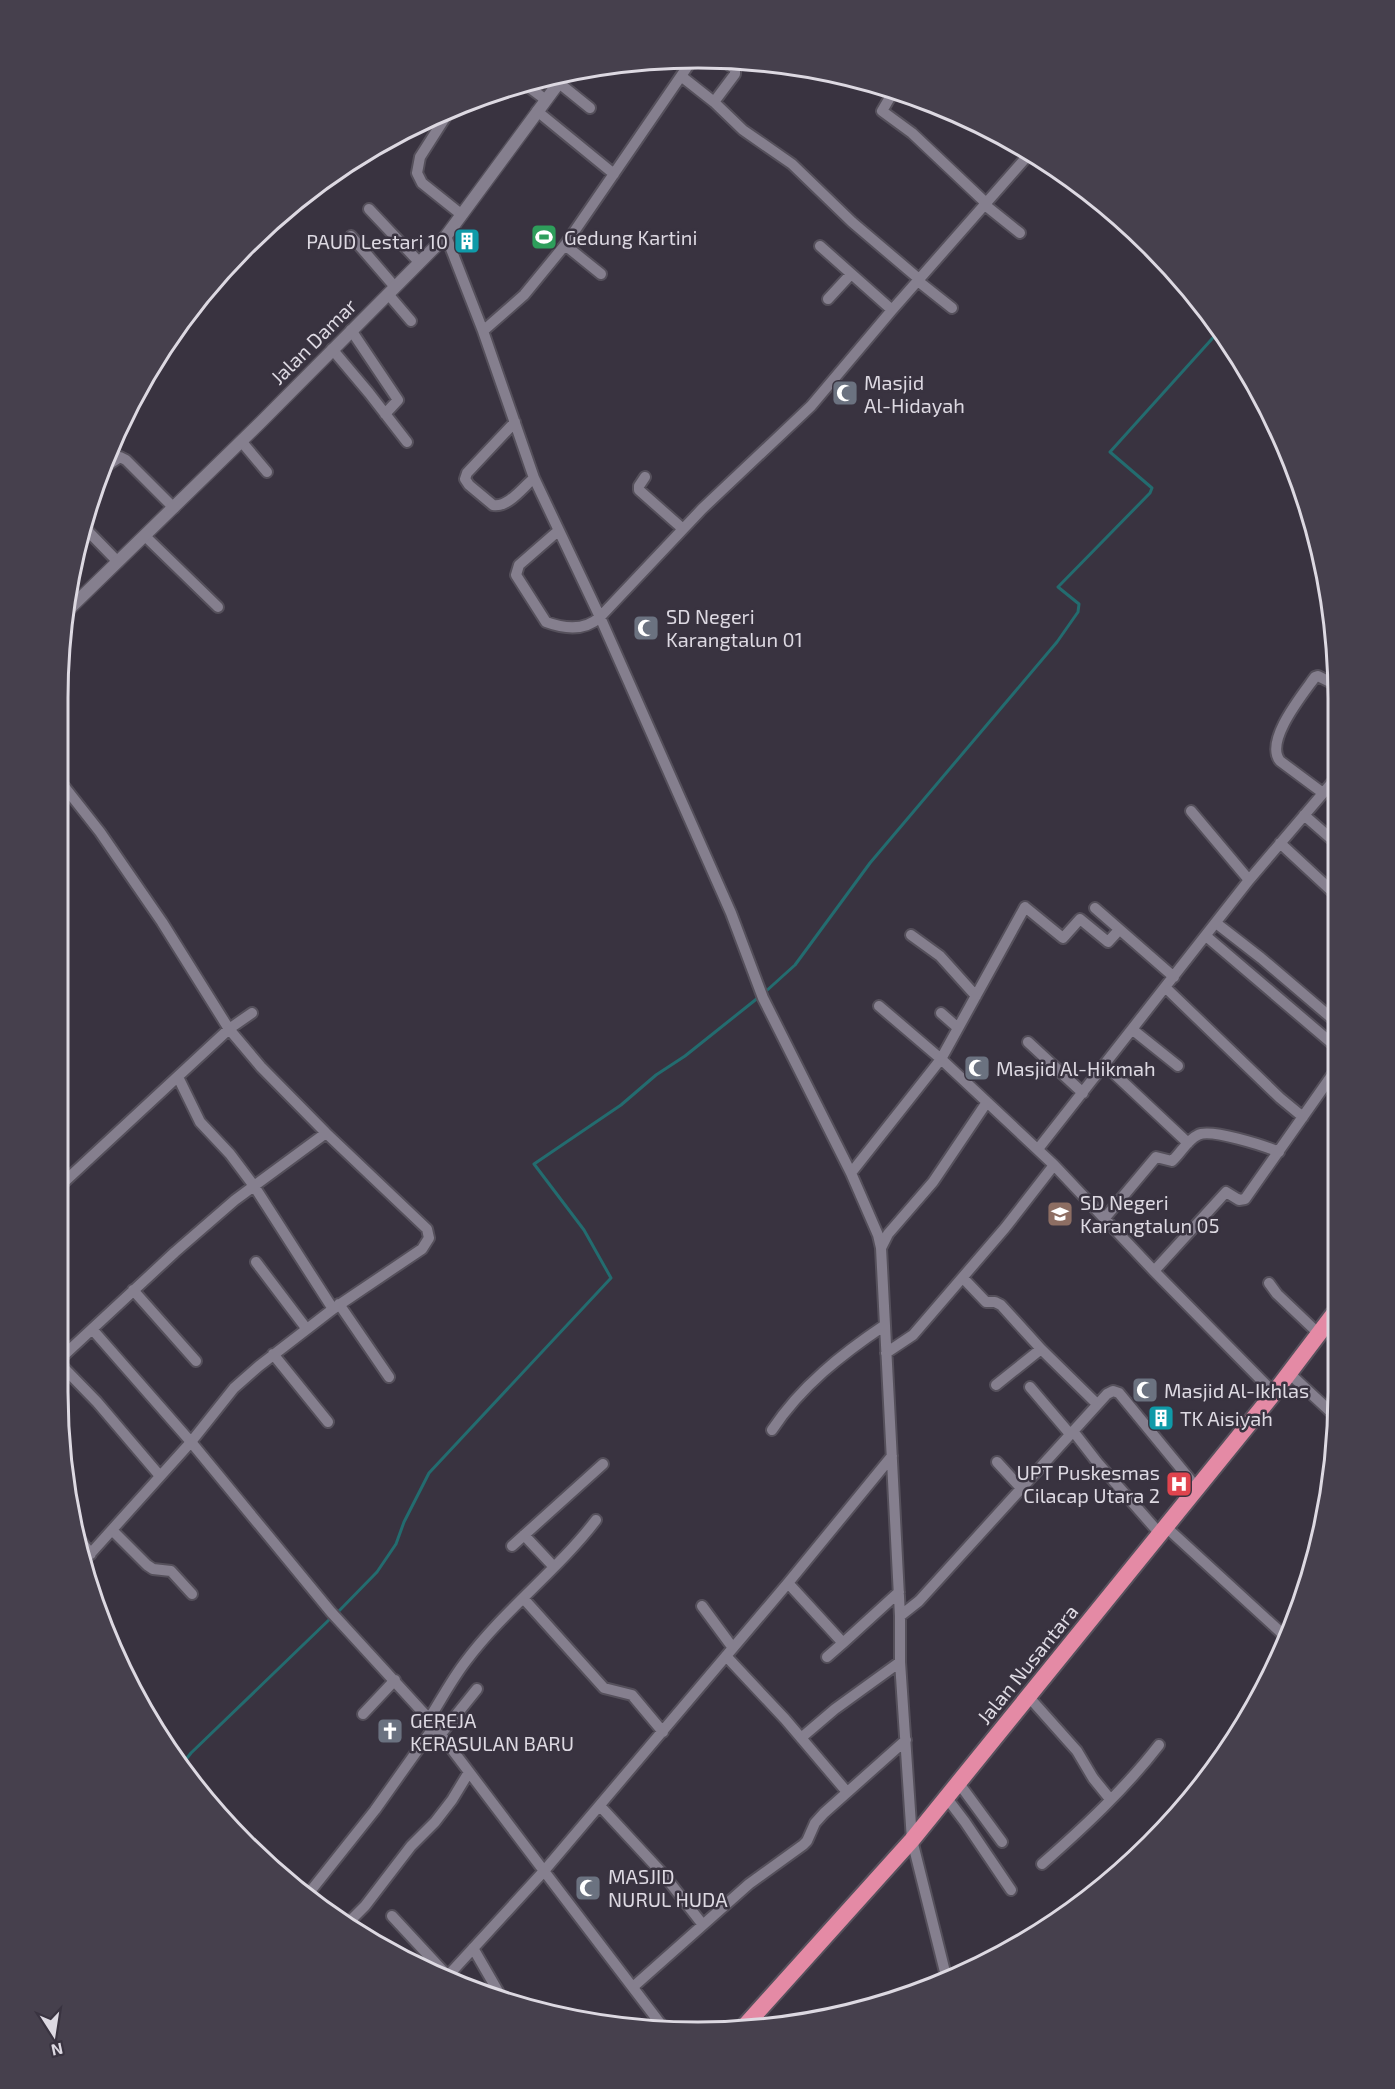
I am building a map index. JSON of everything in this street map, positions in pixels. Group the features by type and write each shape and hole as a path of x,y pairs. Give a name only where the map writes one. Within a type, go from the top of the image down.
{"highway":[{"name":"Jalan Nusantara","path":"751,2019 912,1840 1274,1394 1328,1322"}],"street":[{"path":"483,331 525,295 565,245 686,68"},
{"path":"714,102 735,74 735,69"},
{"path":"681,75 743,130 792,164 852,222 952,308"},
{"path":"566,82 590,108"},
{"name":"Jalan Damar","path":"75,603 174,508 446,236 558,84"},
{"path":"532,90 546,100"},
{"path":"890,98 882,111 912,133 986,204 1020,233"},
{"path":"537,111 614,174"},
{"path":"443,121 420,157 417,174 422,183 462,215"},
{"path":"558,531 519,565 516,571 519,580 546,622 567,627 584,627 600,617 683,529 811,406 1024,160"},
{"path":"369,209 419,262"},
{"path":"351,236 411,321"},
{"path":"446,236 483,331 534,478 600,617 731,913 762,993 851,1173 878,1234 881,1248 899,1592 900,1662 912,1840 945,1971"},
{"path":"565,245 601,274"},
{"path":"820,246 892,310"},
{"path":"828,299 851,274"},
{"path":"351,330 398,400 385,414"},
{"path":"332,349 407,442"},
{"path":"515,422 466,473 465,479 493,505 497,506 506,503 534,478"},
{"path":"241,441 267,472"},
{"path":"113,462 120,457 126,460 174,508"},
{"path":"645,477 639,490 683,529"},
{"path":"89,533 118,562"},
{"path":"145,536 218,607"},
{"path":"1323,793 1276,755 1283,725 1315,677 1318,676 1327,681"},
{"path":"1038,1149 1249,880 1328,787"},
{"path":"68,791 100,832 162,922 229,1029 261,1067 326,1133 427,1230 429,1238 422,1249 306,1328 234,1388 191,1442 89,1556"},
{"path":"1191,811 1249,880"},
{"path":"1304,815 1328,836"},
{"path":"1280,843 1328,888"},
{"path":"851,1173 941,1059 1025,908 1063,938 1080,919 1108,942 1119,930"},
{"path":"1095,909 1174,977"},
{"path":"1216,923 1328,1016"},
{"path":"911,935 940,956 976,996"},
{"path":"1206,936 1328,1040"},
{"path":"1166,987 1280,1098 1303,1117"},
{"path":"879,1006 941,1059 1038,1149 1274,1394"},
{"path":"68,1178 229,1029 252,1013"},
{"path":"941,1013 958,1028"},
{"path":"1133,1029 1178,1066"},
{"path":"1028,1042 1083,1093"},
{"path":"1105,1065 1188,1143"},
{"path":"178,1077 200,1122 230,1154 254,1186 336,1307 389,1377"},
{"path":"1154,1271 1226,1192 1239,1200 1245,1199 1328,1082"},
{"path":"881,1248 888,1234 933,1182 987,1102"},
{"path":"1104,1219 1156,1157 1172,1161 1199,1134 1209,1132 1252,1142 1279,1152"},
{"path":"68,1351 175,1252 254,1186 326,1133"},
{"path":"886,1353 914,1335 1054,1165"},
{"path":"256,1262 306,1328"},
{"path":"963,1278 986,1302 1001,1305 1041,1349 1097,1404"},
{"path":"1269,1283 1277,1294 1319,1334"},
{"path":"133,1290 196,1361"},
{"path":"772,1430 791,1404 831,1365 885,1325"},
{"path":"92,1329 191,1442 335,1616 435,1727 658,2020"},
{"path":"996,1385 1041,1349"},
{"path":"273,1354 328,1422"},
{"path":"68,1371 160,1476"},
{"path":"1289,1373 1327,1409"},
{"path":"1029,1387 1163,1530 1280,1632"},
{"path":"900,1616 919,1601 1097,1404 1113,1391 1119,1393 1197,1488"},
{"path":"454,1973 473,1948 544,1871 663,1732 892,1456"},
{"path":"997,1462 1021,1488"},
{"path":"513,1546 603,1464"},
{"path":"312,1889 375,1810 435,1727 466,1661 523,1598 582,1539 597,1520"},
{"path":"112,1530 147,1565 153,1569 171,1571 192,1594"},
{"path":"524,1535 554,1567"},
{"path":"788,1583 843,1642"},
{"path":"827,1657 899,1592"},
{"path":"523,1598 604,1689 632,1695 663,1732"},
{"path":"702,1606 730,1652 848,1792"},
{"path":"801,1738 835,1709 900,1662"},
{"path":"363,1714 395,1680"},
{"path":"435,1727 477,1689"},
{"path":"1029,1696 1077,1752 1093,1778 1110,1799"},
{"path":"633,1987 749,1884 803,1845 815,1823 906,1740"},
{"path":"1042,1864 1144,1765 1159,1745"},
{"path":"353,1918 365,1906 411,1846 446,1808 469,1772"},
{"path":"958,1782 1002,1842"},
{"path":"946,1797 1011,1890"},
{"path":"600,1806 664,1875 703,1925"},
{"path":"392,1916 435,1964"},
{"path":"473,1948 496,1988"}],"waterway":[{"path":"764,993 795,965 870,863 1057,642 1078,612 1079,604 1058,587 1150,493 1152,488 1110,452 1214,337"},
{"path":"337,1613 377,1572 396,1544 404,1522 429,1473 611,1278 584,1230 534,1164 621,1105 656,1075 685,1056 759,997"},
{"path":"186,1759 332,1617"}],"place":[{"name":"Gedung Kartini","path":"544,237"},
{"name":"PAUD Lestari 10","path":"467,241"},
{"name":"Masjid Al-Hidayah","path":"845,393"},
{"name":"SD Negeri Karangtalun 01","path":"646,628"},
{"name":"Masjid Al-Hikmah","path":"977,1068"},
{"name":"SD Negeri Karangtalun 05","path":"1060,1214"},
{"name":"Masjid Al-Ikhlas","path":"1145,1390"},
{"name":"TK Aisiyah","path":"1161,1418"},
{"name":"UPT Puskesmas Cilacap Utara 2","path":"1179,1484"},
{"name":"GEREJA KERASULAN BARU","path":"390,1731"},
{"name":"MASJID NURUL HUDA","path":"588,1888"}]}
